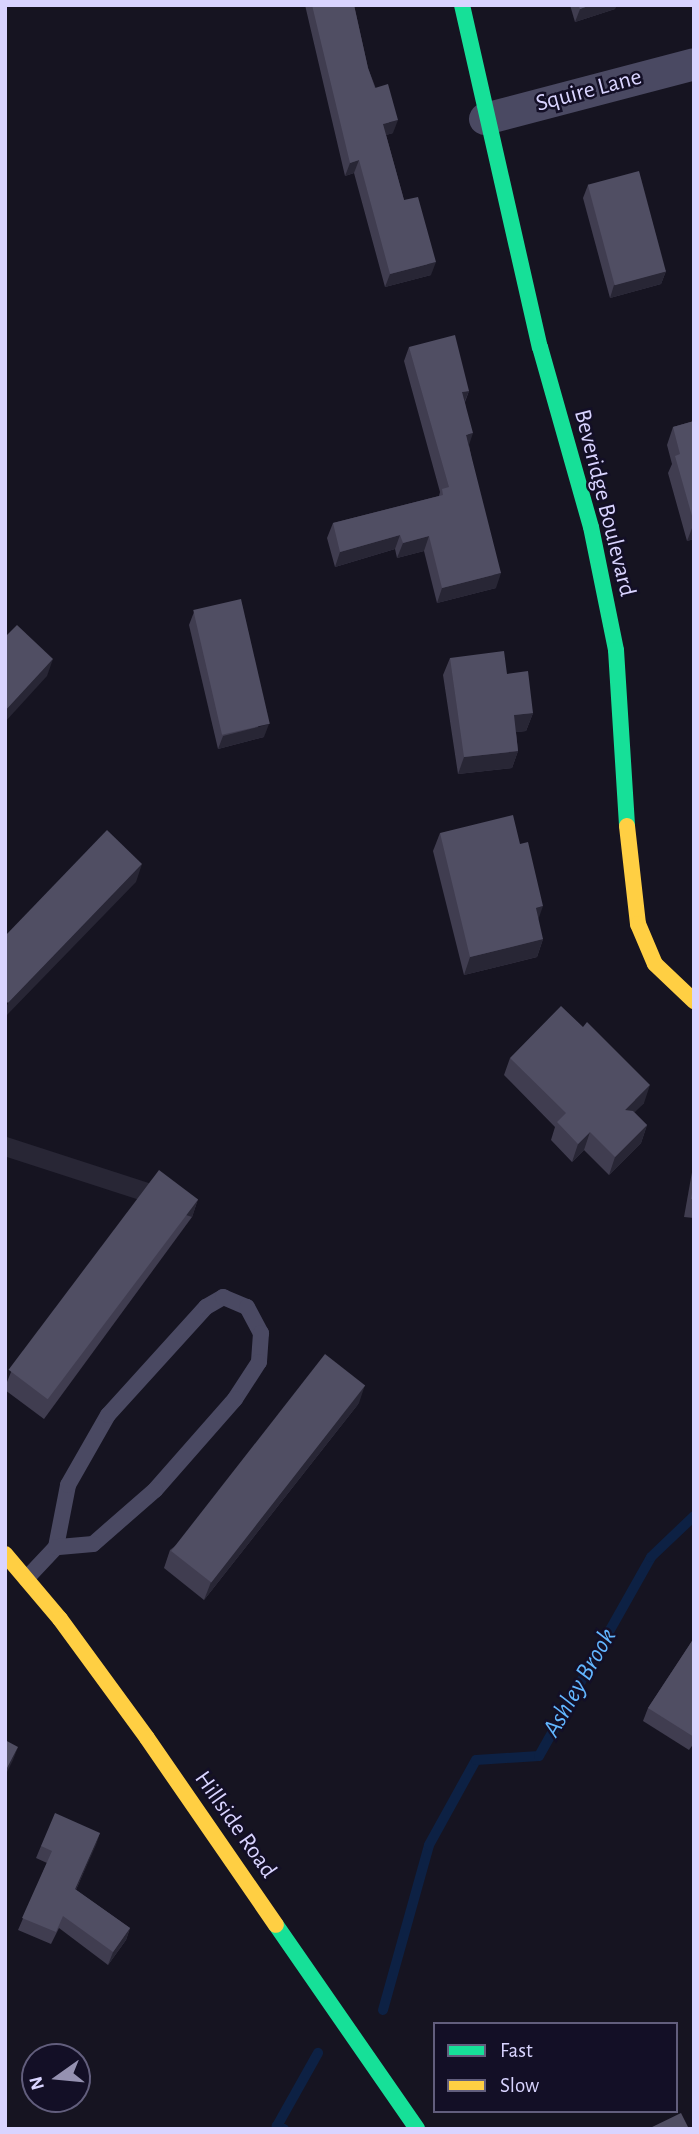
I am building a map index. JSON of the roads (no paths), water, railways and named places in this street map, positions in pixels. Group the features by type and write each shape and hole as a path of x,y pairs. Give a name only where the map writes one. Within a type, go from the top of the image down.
{"street":[{"name":"Beveridge Boulevard","path":"462,5 485,119 540,347 591,527 616,650 631,884 638,925 662,972 694,1001"},
{"name":"Squire Lane","path":"485,119 694,64"},
{"name":"Hillside Road","path":"5,1554 139,1727 417,2129"}],"lane":[{"path":"26,1579 56,1547 68,1485 108,1415 206,1307 223,1297 247,1307 261,1333 259,1362 235,1399 155,1490 93,1544 56,1547"}],"waterway":[{"name":"Ashley Brook","path":"383,2010 429,1845 476,1760 539,1756 651,1557 694,1516"},
{"name":"Ashley Brook","path":"284,2129 277,2126 318,2053"}]}
